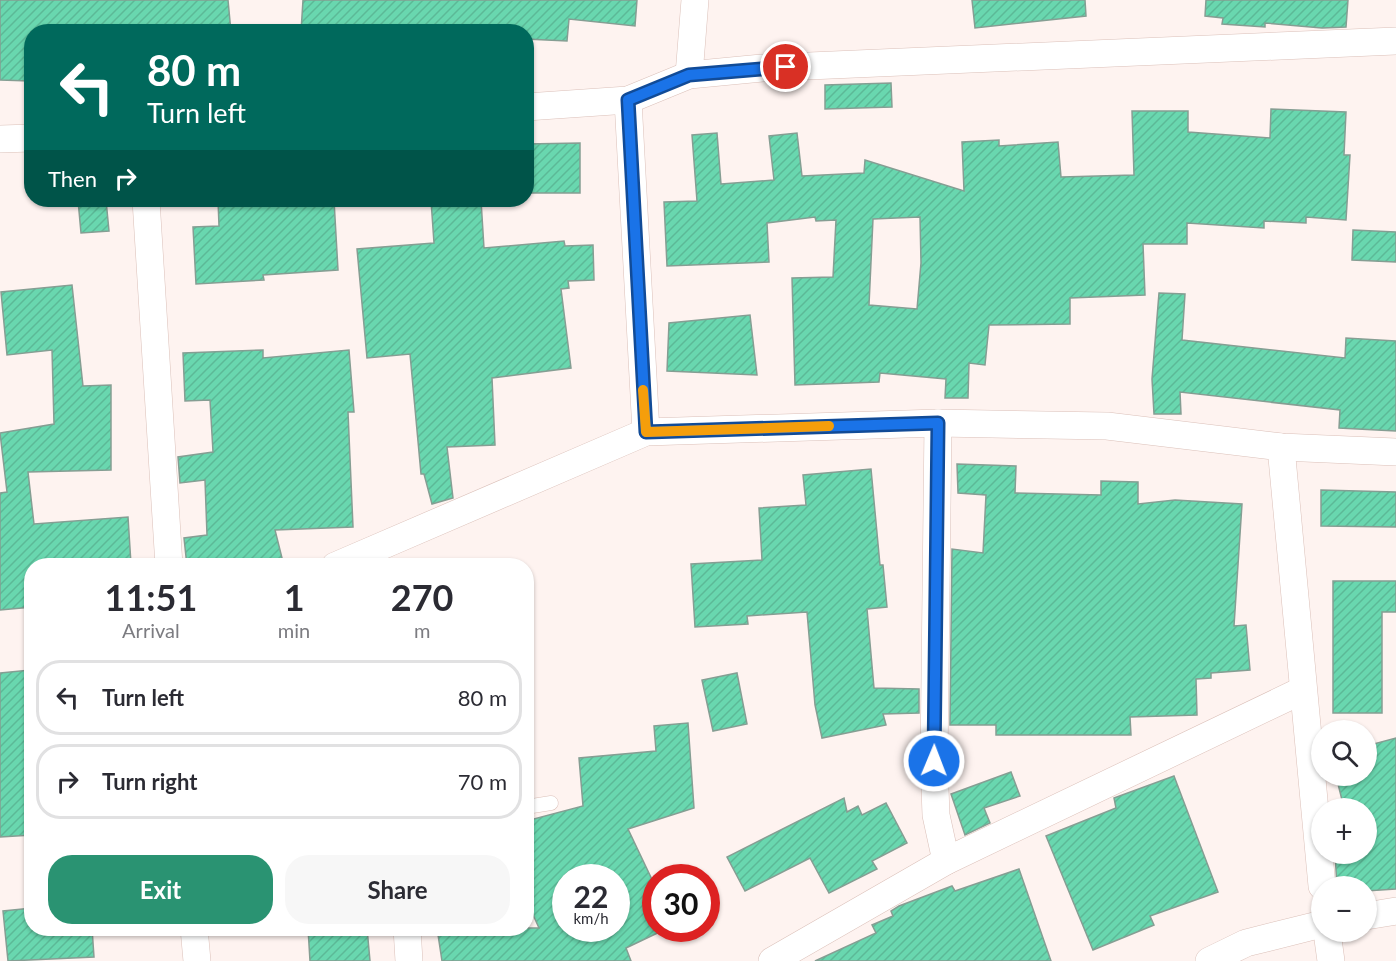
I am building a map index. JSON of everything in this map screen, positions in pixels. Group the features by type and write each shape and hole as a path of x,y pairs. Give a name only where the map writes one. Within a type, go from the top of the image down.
{"street":[{"path":"689,75 695,0"},
{"path":"534,106 628,100 689,75 762,68 1396,41"},
{"path":"628,100 646,432"},
{"path":"0,139 24,138"},
{"path":"146,207 168,558"},
{"path":"938,423 934,761 936,815 946,861"},
{"path":"368,558 389,553 646,432 938,423 1107,426 1281,447 1396,452"},
{"path":"1281,447 1321,876"},
{"path":"772,961 946,861 1303,690"},
{"path":"1377,914 1396,911"},
{"path":"1209,961 1246,943 1311,927"},
{"path":"195,936 197,961"},
{"path":"407,936 408,961"},
{"path":"1328,942 1331,961"}],"lane":[{"path":"534,806 551,803"}],"building":[{"path":"0,0 228,0 230,24 24,24 24,81 0,80"},
{"path":"303,0 637,0 635,26 569,19 567,41 534,39 534,24 302,24"},
{"path":"972,0 1085,0 1086,16 975,28"},
{"path":"1206,0 1348,0 1346,27 1322,28 1265,23 1265,27 1222,24 1223,18 1205,16"},
{"path":"891,83 892,107 825,109 825,85"},
{"path":"1271,109 1346,112 1344,155 1350,155 1346,220 1306,217 1306,223 1264,221 1264,228 1187,223 1187,244 1143,244 1145,295 1070,298 1070,324 989,325 985,365 969,363 968,398 945,398 946,379 880,373 879,382 795,385 792,278 833,277 836,220 816,221 815,217 767,223 769,262 667,266 664,202 697,201 692,135 717,133 721,184 774,180 769,136 797,133 802,176 864,173 865,160 964,191 962,142 999,140 999,146 1058,142 1061,177 1134,175 1132,111 1188,111 1188,132 1270,138","holes":["920,217 921,263 917,309 869,305 873,219"]},
{"path":"580,143 580,193 534,193 534,144"},
{"path":"79,207 107,207 109,231 81,233"},
{"path":"218,207 334,207 338,270 263,275 264,280 196,284 193,227 219,226"},
{"path":"431,207 481,207 484,248 564,241 565,246 593,245 594,280 568,281 569,288 561,289 571,368 492,378 495,445 447,447 453,498 432,504 424,474 421,474 410,354 367,358 357,249 434,243"},
{"path":"1353,230 1396,232 1396,262 1352,260"},
{"path":"72,285 83,386 111,385 111,470 28,472 34,524 128,517 131,558 24,558 24,608 0,610 0,493 7,492 0,433 54,424 52,350 7,355 1,292"},
{"path":"1159,293 1185,294 1182,340 1345,358 1346,338 1396,341 1396,431 1339,428 1340,410 1180,392 1181,414 1154,414 1152,379"},
{"path":"750,315 757,375 667,371 669,323"},
{"path":"263,350 263,358 349,350 354,412 348,412 353,527 275,530 282,558 186,558 184,538 207,535 205,480 180,483 178,457 213,452 210,400 185,401 183,353"},
{"path":"957,464 1016,466 1015,493 1101,495 1101,481 1138,482 1138,504 1175,500 1242,504 1234,626 1246,625 1250,670 1211,673 1211,678 1196,679 1197,715 1130,717 1131,735 996,735 996,725 950,725 952,549 983,553 986,495 958,493"},
{"path":"871,469 880,565 883,565 887,607 867,609 874,688 919,689 919,713 883,714 886,725 822,738 815,705 807,612 747,616 748,624 695,627 691,564 762,560 759,508 806,505 803,475"},
{"path":"1321,490 1396,492 1396,527 1321,526"},
{"path":"1333,581 1396,581 1396,612 1382,612 1382,713 1333,713"},
{"path":"24,671 24,836 0,837 0,673"},
{"path":"737,673 747,724 713,731 702,680"},
{"path":"688,723 694,808 628,829 645,864 642,864 642,940 626,948 631,961 442,961 438,936 534,936 534,928 539,928 534,917 534,819 583,806 579,758 656,751 654,726"},
{"path":"1396,738 1396,889 1377,890 1377,876 1336,876 1336,864 1377,864 1377,798 1342,798 1338,786 1377,786 1377,743"},
{"path":"1011,772 1020,796 984,808 990,823 965,835 951,794"},
{"path":"1174,776 1218,892 1150,916 1154,925 1093,950 1046,836 1116,808 1114,798"},
{"path":"844,798 847,812 858,806 862,815 886,803 907,843 872,861 877,869 829,893 810,858 745,891 727,857"},
{"path":"1019,869 1051,961 815,961 876,933 872,925 893,916 891,911 899,906 952,886 955,891"},
{"path":"24,909 24,936 93,936 94,957 8,961 3,911"},
{"path":"308,936 368,936 370,961 310,961"}],"slow traffic":[{"path":"643,390 646,432 829,426"}],"route":[{"path":"786,67 689,75 628,100 646,432 938,423 934,761"}]}
